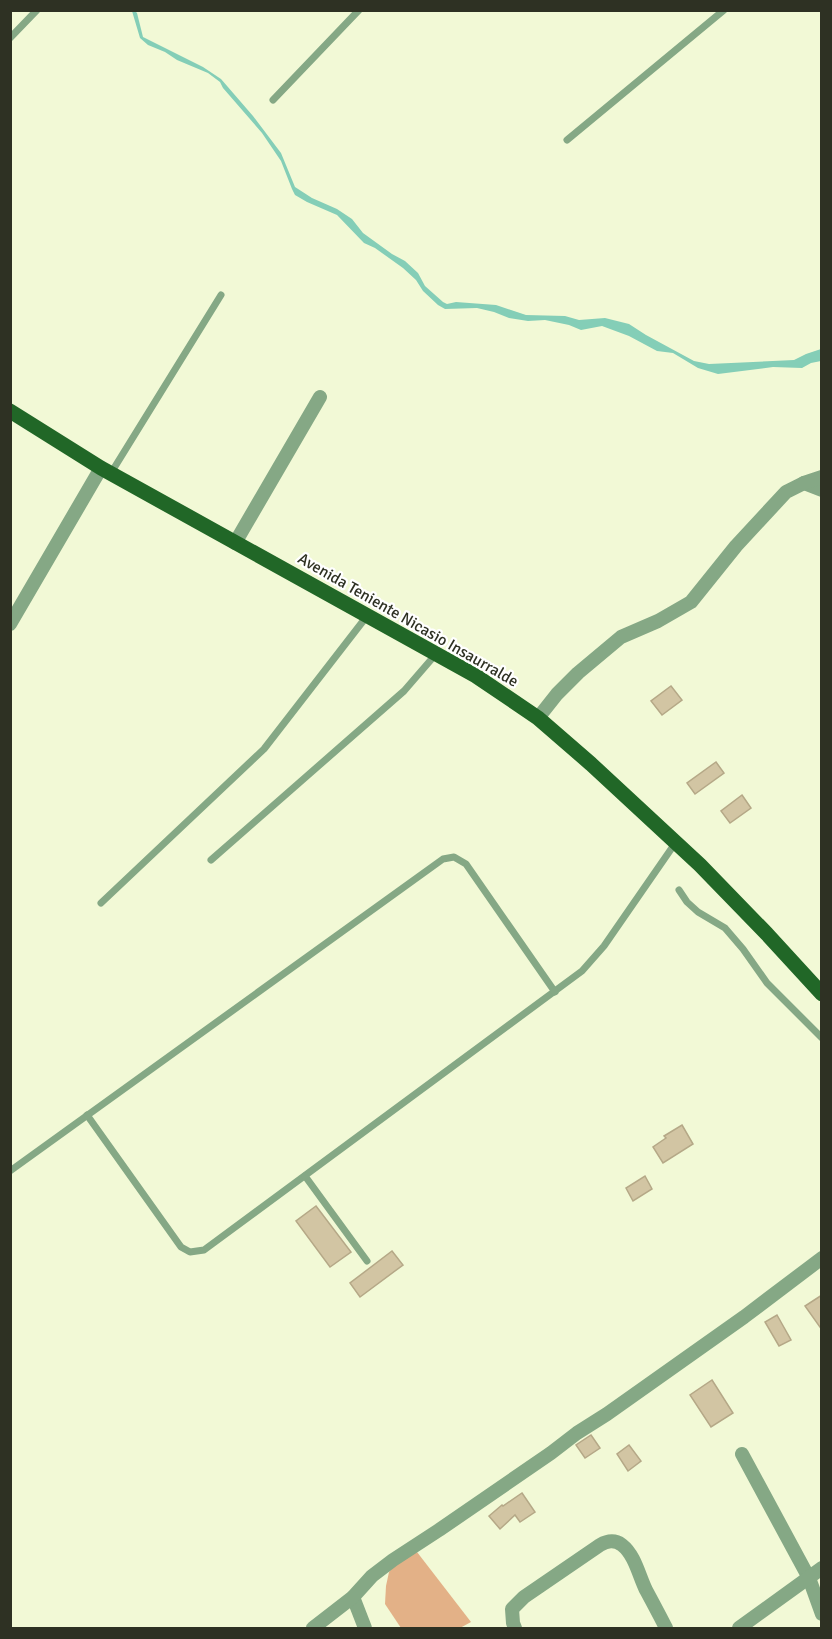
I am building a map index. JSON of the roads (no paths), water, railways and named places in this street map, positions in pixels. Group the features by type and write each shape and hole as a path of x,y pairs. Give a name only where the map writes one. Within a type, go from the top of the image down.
{"main road":[{"name":"Avenida Teniente Nicasio Insaurralde","path":"10,411 106,471 476,676 538,718 700,865 768,934 822,994"}],"street":[{"path":"235,543 320,397"},
{"path":"10,624 106,471"},
{"path":"538,718 578,673 621,638 658,621 690,602 759,520 786,492 822,477"},
{"path":"804,483 822,490"},
{"path":"313,1629 353,1597 372,1576 393,1560 607,1414 744,1317 822,1258"},
{"path":"742,1454 808,1578 822,1614"},
{"path":"515,1629 512,1609 524,1597 609,1541 623,1545 631,1556 666,1629"},
{"path":"739,1629 822,1568"},
{"path":"353,1597 365,1629"}],"lane":[{"path":"10,38 37,10"},
{"path":"273,100 358,10"},
{"path":"567,141 724,10"},
{"path":"106,471 221,295"},
{"path":"101,903 264,749 367,616"},
{"path":"211,860 404,691 436,654"},
{"path":"87,1115 181,1247 190,1252 204,1250 582,971 604,946 676,842"},
{"path":"10,1171 443,859 454,857 466,864 555,992"},
{"path":"679,890 698,912 724,928 743,949 767,983 822,1038"},
{"path":"305,1176 367,1261"}],"water":[{"path":"132,11 137,13 143,37 203,67 221,79 281,153 295,187 352,219 363,233 405,261 418,273 425,286 443,302 496,305 526,315 565,316 579,320 605,318 629,324 694,361 709,364 794,360 821,349 821,361 802,368 773,367 718,374 698,368 673,353 657,351 629,336 602,326 581,330 545,320 528,321 509,318 477,308 445,309 423,291 416,280 403,268 364,243 337,215 295,195 281,161 262,133 220,82 208,73 148,45 140,38"}]}
